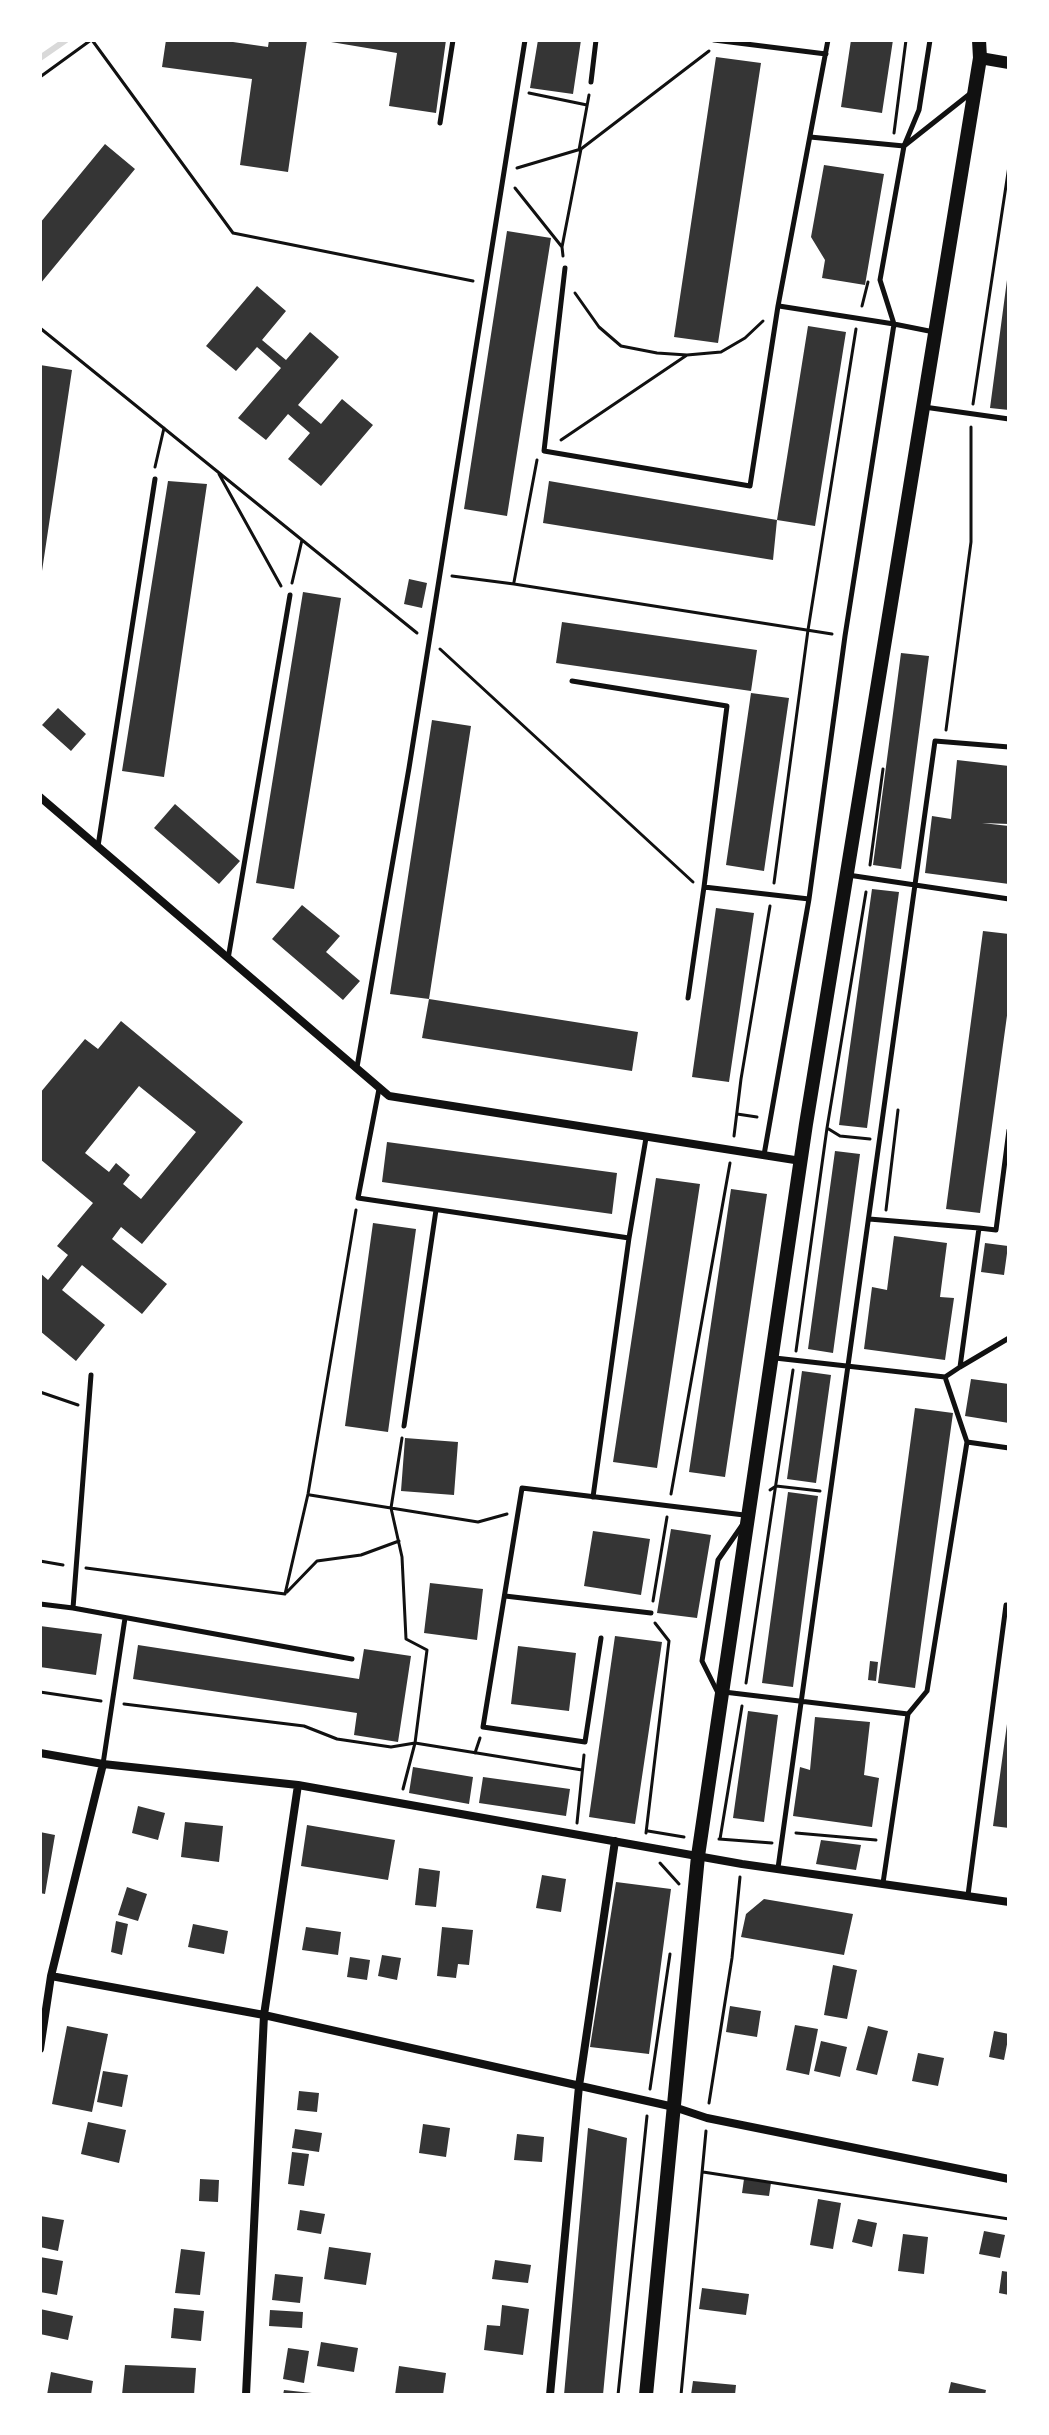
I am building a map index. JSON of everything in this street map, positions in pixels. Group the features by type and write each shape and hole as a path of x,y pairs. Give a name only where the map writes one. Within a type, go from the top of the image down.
{"main road":[{"path":"646,2395 698,1856 801,1161 981,41"}],"street":[{"path":"980,58 1009,63"},
{"path":"40,797 389,1096 801,1161"},
{"path":"40,1753 103,1764 298,1785 698,1856 1009,1902"},
{"path":"40,2049 51,1976 103,1764"},
{"path":"246,2395 264,2015 298,1785"},
{"path":"550,2395 579,2086 615,1841"},
{"path":"51,1976 264,2015 674,2107 707,2118 1009,2179"}],"lane":[{"path":"440,123 453,40"},
{"path":"357,1068 430,639 525,40"},
{"path":"591,82 596,40"},
{"path":"714,40 826,54"},
{"path":"565,268 544,451 750,486 778,306 828,40"},
{"path":"764,1155 809,899 845,636 894,324 880,280 904,146 919,110 930,40"},
{"path":"810,137 904,146 975,90"},
{"path":"778,306 935,333"},
{"path":"923,407 1009,419"},
{"path":"98,847 155,479"},
{"path":"228,959 290,595"},
{"path":"572,681 727,706 688,998"},
{"path":"778,1868 935,741 1009,747"},
{"path":"847,875 1009,899"},
{"path":"704,887 809,899"},
{"path":"379,1088 358,1198 629,1238"},
{"path":"868,1219 996,1230 1009,1130"},
{"path":"593,1497 646,1137"},
{"path":"404,1426 436,1210"},
{"path":"960,1367 979,1228"},
{"path":"772,1357 945,1377 1009,1338"},
{"path":"73,1608 91,1375"},
{"path":"883,1883 908,1714 927,1691 967,1442 945,1377"},
{"path":"967,1442 1009,1448"},
{"path":"601,1638 585,1742 483,1727 522,1488 748,1516 718,1560 705,1640 702,1661 722,1696 744,1695 908,1714"},
{"path":"505,1596 651,1613"},
{"path":"40,1604 352,1659"},
{"path":"968,1895 1006,1605"},
{"path":"103,1764 125,1618"}],"path":[{"path":"40,77 92,40 233,233 487,284"},
{"path":"891,146 906,40"},
{"path":"562,247 505,174 508,170 580,150 721,41"},
{"path":"591,82 562,247 572,289 599,327 621,346 645,351 687,355 721,352 745,338 778,306"},
{"path":"517,90 587,105"},
{"path":"971,413 1009,166"},
{"path":"680,1885 645,1847 669,1641 651,1613 733,1150 808,630 858,318 869,279"},
{"path":"40,328 421,636 430,639 693,882 704,887"},
{"path":"155,479 164,428"},
{"path":"218,472 279,584 290,595"},
{"path":"290,595 302,540"},
{"path":"440,574 845,636"},
{"path":"720,1839 834,1096"},
{"path":"285,1594 308,1494 358,1198"},
{"path":"40,1392 87,1408"},
{"path":"402,1796 415,1743 427,1650 406,1639 402,1557 391,1508 404,1426"},
{"path":"308,1494 478,1522 518,1511"},
{"path":"285,1594 317,1561 361,1555 399,1541"},
{"path":"40,1561 285,1594"},
{"path":"40,1692 304,1726 337,1739 391,1747 415,1743 582,1770"},
{"path":"576,1834 585,1742"},
{"path":"647,1831 701,1839 772,1843 787,1832 890,1842"},
{"path":"618,2395 648,2101 671,1947"},
{"path":"703,2172 1009,2219"}],"building":[{"path":"166,40 219,40 268,47 269,40 307,40 288,172 240,165 252,79 162,67"},
{"path":"319,40 446,40 436,113 389,106 397,53"},
{"path":"538,40 581,40 573,94 530,88"},
{"path":"851,40 893,40 882,113 841,107"},
{"path":"716,57 761,63 718,343 674,337"},
{"path":"105,144 135,169 40,284 40,223"},
{"path":"824,165 884,174 865,285 822,278 825,260 811,237"},
{"path":"507,231 551,238 507,516 464,509"},
{"path":"1009,280 1009,410 990,408"},
{"path":"257,286 286,311 262,340 286,360 310,332 339,357 298,405 321,424 342,399 373,425 321,486 288,459 310,433 288,414 266,440 238,418 281,368 257,347 236,371 206,346"},
{"path":"808,326 846,332 815,526 777,520"},
{"path":"40,365 72,370 42,571 40,570"},
{"path":"168,481 207,484 164,777 122,771"},
{"path":"549,481 777,520 773,560 543,523"},
{"path":"409,579 427,583 422,608 404,604"},
{"path":"303,592 341,598 294,889 256,883"},
{"path":"562,622 757,650 751,691 556,663"},
{"path":"901,653 929,656 901,869 873,865"},
{"path":"751,693 789,698 764,871 726,865"},
{"path":"58,708 86,734 71,751 42,725"},
{"path":"432,720 471,726 429,999 390,994"},
{"path":"957,760 1009,766 1009,824 982,823 1009,826 1009,884 925,873 932,816 951,819"},
{"path":"175,804 240,861 219,884 154,828"},
{"path":"872,889 899,892 867,1128 839,1125"},
{"path":"302,905 340,936 326,952 360,981 343,1000 272,939"},
{"path":"716,908 754,913 729,1082 692,1077"},
{"path":"983,931 1009,934 1009,1001 980,1213 946,1209"},
{"path":"429,999 638,1032 632,1071 422,1038"},
{"path":"121,1021 243,1122 142,1244 121,1227 112,1239 167,1284 142,1314 82,1265 62,1290 105,1325 76,1361 40,1331 40,1273 48,1280 68,1255 57,1246 93,1203 40,1159 40,1093 85,1039 98,1049","holes":["139,1086 196,1132 141,1199 123,1184 130,1175 116,1163 109,1172 85,1153"]},
{"path":"387,1142 617,1173 612,1214 382,1182"},
{"path":"835,1151 860,1154 833,1353 808,1349"},
{"path":"656,1178 700,1184 657,1468 613,1462"},
{"path":"731,1189 767,1194 725,1477 689,1472"},
{"path":"373,1223 416,1229 388,1432 345,1426"},
{"path":"894,1236 947,1243 940,1297 954,1298 945,1360 864,1349 872,1287 887,1290"},
{"path":"985,1243 1008,1246 1004,1275 981,1272"},
{"path":"802,1371 831,1375 816,1483 787,1479"},
{"path":"971,1379 1009,1384 1009,1423 965,1416"},
{"path":"915,1408 953,1413 915,1688 878,1683"},
{"path":"405,1438 458,1442 454,1495 401,1491"},
{"path":"788,1492 818,1496 793,1687 762,1683"},
{"path":"671,1529 711,1535 697,1618 657,1613"},
{"path":"593,1531 650,1539 641,1595 584,1586"},
{"path":"430,1583 483,1589 477,1640 424,1633"},
{"path":"40,1626 102,1634 96,1675 40,1667"},
{"path":"615,1636 662,1642 635,1824 589,1817"},
{"path":"138,1645 359,1679 364,1649 411,1656 398,1742 354,1735 357,1713 133,1679"},
{"path":"518,1646 576,1653 569,1711 511,1704"},
{"path":"870,1661 878,1662 876,1681 868,1680"},
{"path":"748,1711 778,1715 764,1822 733,1818"},
{"path":"815,1717 870,1722 864,1775 879,1778 872,1827 793,1816 800,1767 810,1770"},
{"path":"1009,1724 1009,1828 993,1826"},
{"path":"413,1767 473,1777 469,1804 409,1793"},
{"path":"483,1777 570,1789 566,1816 479,1803"},
{"path":"138,1806 165,1813 158,1840 132,1833"},
{"path":"185,1822 223,1826 219,1862 181,1857"},
{"path":"307,1825 395,1840 388,1880 301,1866"},
{"path":"40,1832 55,1835 45,1894 40,1893"},
{"path":"821,1840 861,1845 856,1870 816,1864"},
{"path":"419,1868 440,1871 436,1907 415,1905"},
{"path":"542,1875 566,1879 561,1912 536,1908"},
{"path":"616,1882 671,1889 649,2054 590,2047"},
{"path":"127,1887 147,1894 138,1921 118,1915"},
{"path":"764,1899 853,1914 844,1955 741,1937 746,1914"},
{"path":"116,1921 128,1924 122,1955 111,1952"},
{"path":"193,1924 228,1931 224,1954 188,1947"},
{"path":"306,1927 341,1932 338,1955 302,1950"},
{"path":"442,1927 473,1930 469,1965 458,1964 456,1978 437,1976"},
{"path":"382,1955 401,1958 397,1980 378,1976"},
{"path":"350,1957 370,1960 367,1980 347,1977"},
{"path":"833,1965 857,1970 847,2019 824,2015"},
{"path":"730,2006 761,2011 757,2037 726,2032"},
{"path":"795,2025 818,2029 809,2075 786,2070"},
{"path":"67,2026 108,2034 92,2112 52,2104"},
{"path":"868,2026 888,2031 877,2075 856,2070"},
{"path":"994,2031 1009,2034 1004,2060 989,2057"},
{"path":"821,2041 847,2047 840,2077 814,2071"},
{"path":"918,2053 944,2058 938,2086 912,2081"},
{"path":"103,2071 128,2075 122,2107 97,2102"},
{"path":"299,2091 319,2093 317,2112 297,2110"},
{"path":"88,2122 126,2130 119,2163 81,2154"},
{"path":"423,2124 450,2128 446,2157 419,2153"},
{"path":"588,2128 627,2138 603,2395 564,2395"},
{"path":"295,2129 322,2133 319,2152 292,2148"},
{"path":"517,2134 544,2137 542,2162 514,2160"},
{"path":"292,2152 309,2154 304,2186 288,2184"},
{"path":"200,2179 219,2180 218,2202 199,2201"},
{"path":"744,2179 771,2183 769,2196 742,2193"},
{"path":"818,2199 841,2203 833,2249 810,2245"},
{"path":"300,2210 325,2214 321,2234 297,2230"},
{"path":"40,2216 64,2220 58,2251 40,2247"},
{"path":"858,2219 877,2223 872,2247 852,2242"},
{"path":"984,2231 1005,2235 1000,2258 979,2254"},
{"path":"903,2234 928,2237 924,2274 898,2271"},
{"path":"329,2247 371,2253 366,2285 324,2279"},
{"path":"181,2249 205,2252 200,2295 175,2293"},
{"path":"40,2257 63,2261 57,2295 40,2292"},
{"path":"495,2260 531,2265 528,2283 492,2279"},
{"path":"1002,2271 1009,2272 1009,2295 999,2293"},
{"path":"275,2274 303,2277 300,2303 272,2300"},
{"path":"702,2288 749,2294 746,2315 699,2309"},
{"path":"502,2305 529,2309 523,2355 484,2350 487,2325 500,2326"},
{"path":"174,2308 204,2311 201,2341 171,2338"},
{"path":"40,2309 73,2316 68,2340 40,2334"},
{"path":"270,2310 303,2312 302,2328 269,2326"},
{"path":"321,2342 358,2348 354,2372 317,2366"},
{"path":"288,2348 309,2351 304,2383 283,2379"},
{"path":"125,2365 196,2368 194,2395 122,2395"},
{"path":"399,2366 446,2373 443,2395 395,2395"},
{"path":"51,2372 93,2381 91,2395 47,2395"},
{"path":"693,2381 736,2385 735,2395 691,2395"},
{"path":"951,2382 986,2390 985,2395 948,2395"},
{"path":"284,2390 312,2393 312,2395 283,2395"}],"waterway":[{"path":"40,58 66,40"}]}
